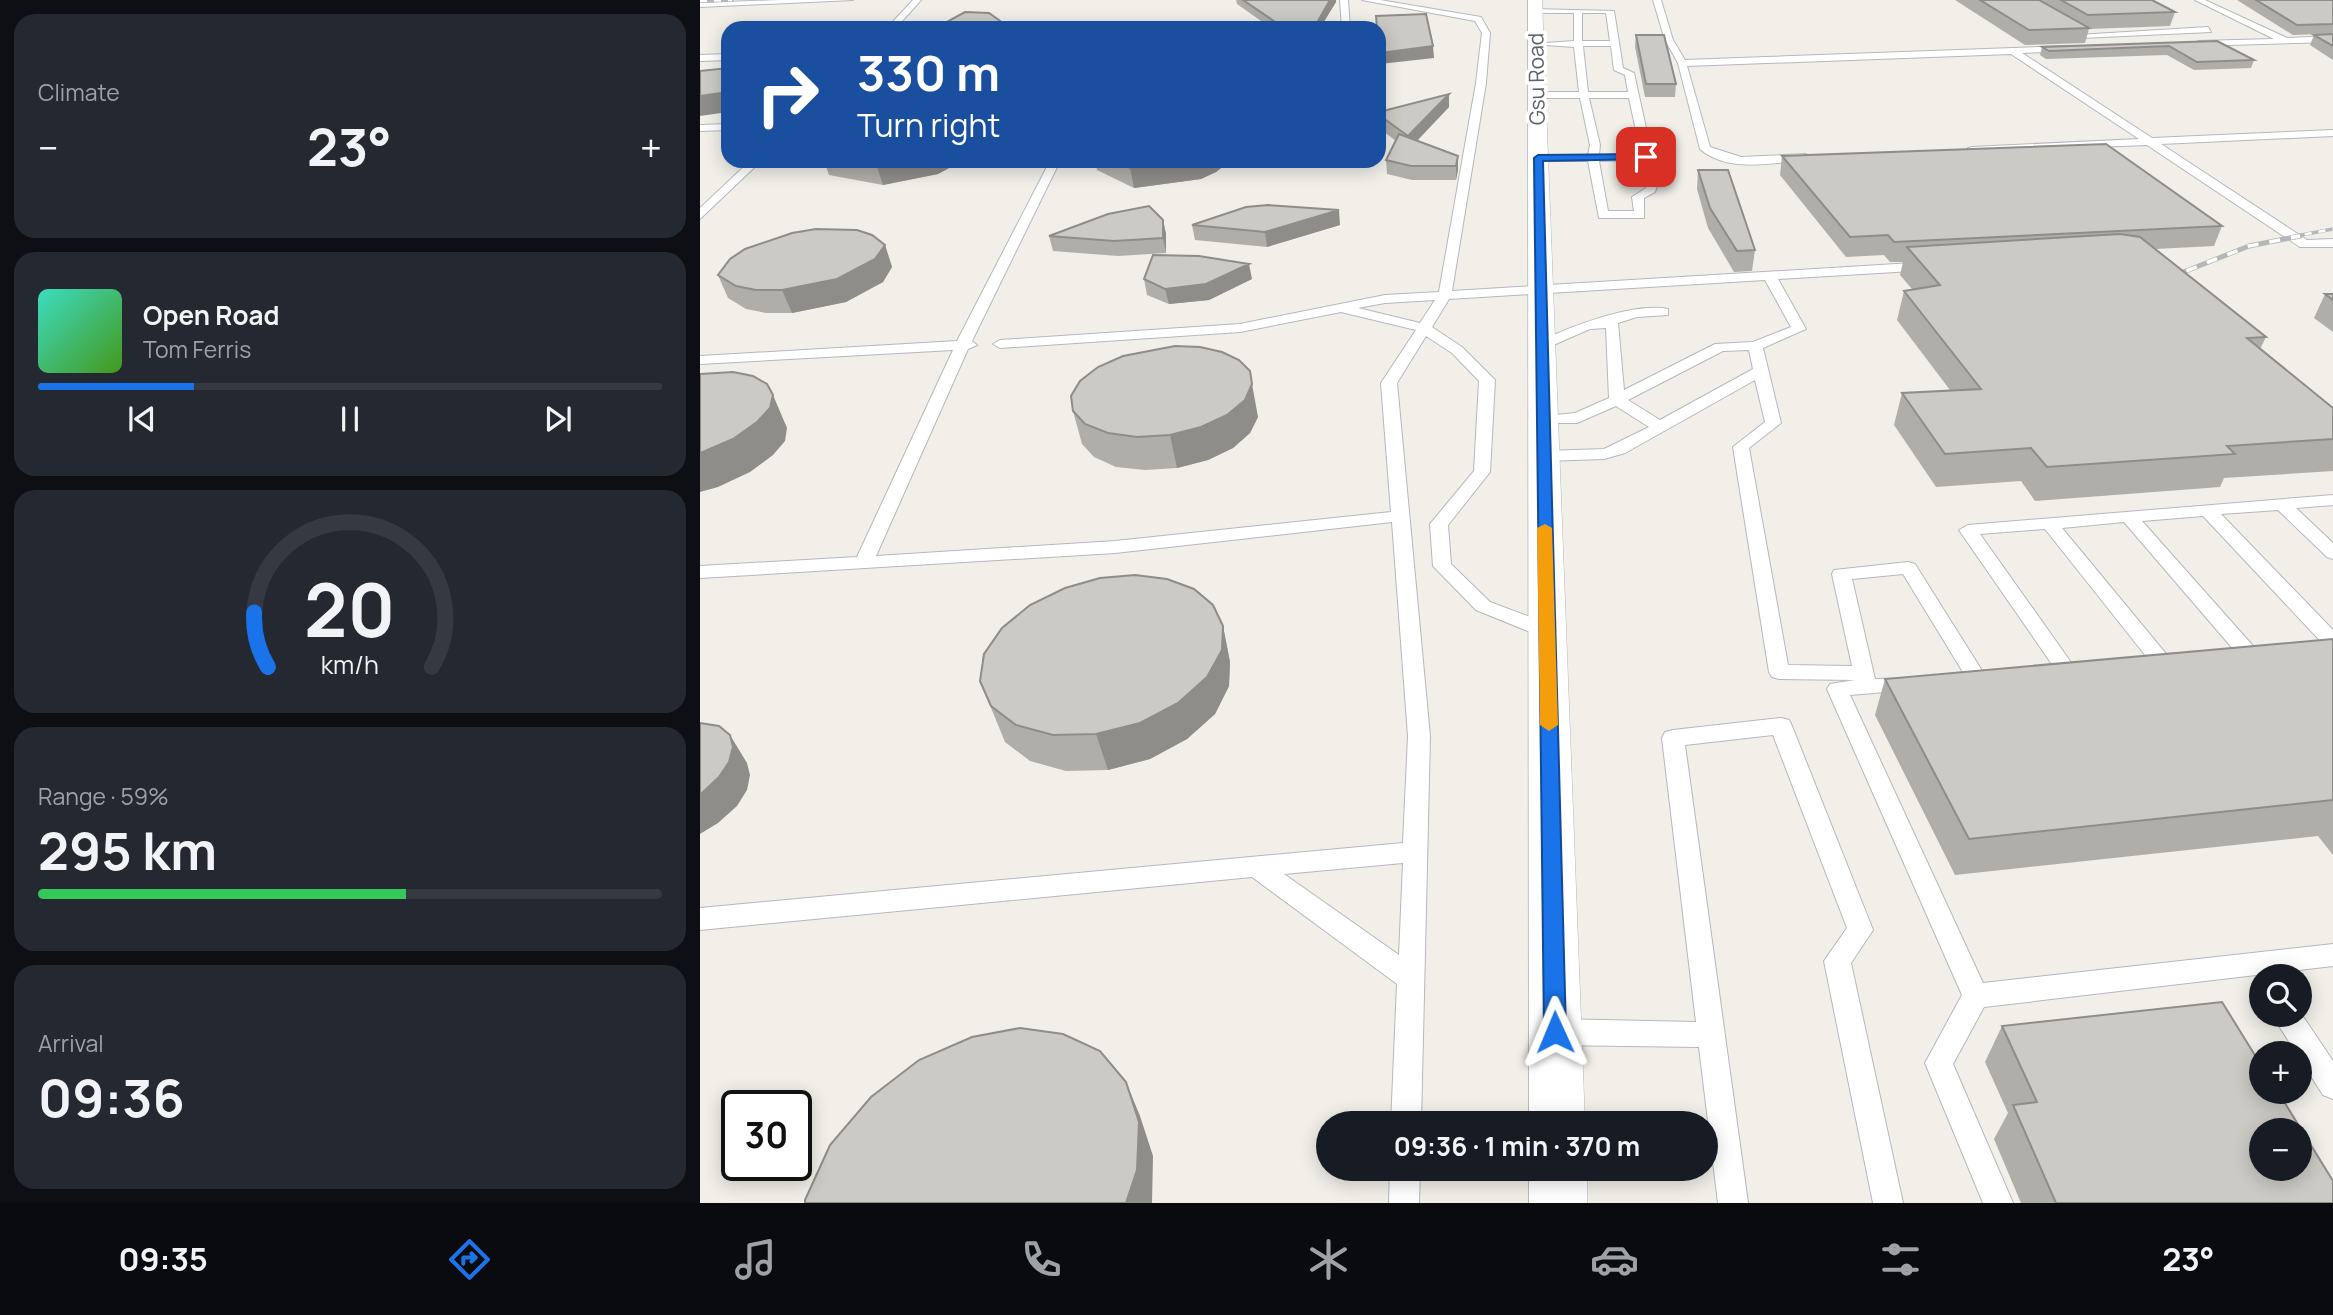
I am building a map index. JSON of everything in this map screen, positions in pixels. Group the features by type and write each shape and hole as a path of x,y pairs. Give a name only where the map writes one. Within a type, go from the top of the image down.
{"street":[{"name":"Gsu Road","path":"1535,18 1557,1111"},
{"path":"1558,1181 1558,1203"}],"lane":[{"path":"700,5 849,0"},
{"path":"898,21 917,0"},
{"path":"1345,0 1346,21"},
{"path":"1366,0 1478,19 1486,33 1481,83 1445,295 1389,383 1419,736 1406,1111"},
{"path":"1657,0 1669,40 1682,63 1705,149 1718,158 1744,160 1814,157"},
{"path":"2199,0 2287,41"},
{"path":"1535,18 1578,11 1610,10 1619,70 1629,73 1651,190 1638,197 1640,215 1603,215 1593,158 1595,145 1584,95 1578,44 1578,11"},
{"path":"1535,18 1578,44 1615,43"},
{"path":"2118,34 2106,27 2170,25"},
{"path":"2069,28 2103,48"},
{"path":"2081,35 2208,30"},
{"path":"2182,45 2333,39"},
{"path":"1682,63 2077,49"},
{"path":"2013,51 2304,244 2333,243"},
{"path":"700,58 721,57"},
{"path":"1537,95 1633,95"},
{"path":"700,128 721,127"},
{"path":"1953,150 2333,133"},
{"path":"1538,158 1646,157"},
{"path":"700,215 749,168"},
{"path":"865,560 1052,168"},
{"path":"1000,344 1240,328 1384,299 1949,265"},
{"path":"1543,420 1577,418 1720,347 1755,346 1799,329 1770,277"},
{"path":"1737,295 1742,279"},
{"path":"1339,309 1424,328 1457,350 1487,380 1482,472 1440,524 1442,566 1483,607 1547,631"},
{"path":"1542,346 1571,332 1635,313 1663,312"},
{"path":"1606,323 1613,326 1617,400"},
{"path":"700,360 969,346"},
{"path":"1755,346 1773,423 1741,447 1779,672 1865,680 1942,680 2002,674"},
{"path":"1544,456 1604,454 1660,427 1761,371"},
{"path":"1617,400 1660,427"},
{"path":"2065,668 1968,530 2333,500"},
{"path":"2282,504 2333,553"},
{"path":"2207,510 2333,643"},
{"path":"700,572 1115,547 1400,516"},
{"path":"2129,517 2247,652"},
{"path":"2049,523 2160,660"},
{"path":"1865,680 1842,574 1908,568 1976,677"},
{"path":"2308,646 2333,643"},
{"path":"2222,654 2272,649"},
{"path":"2133,662 2185,657"},
{"path":"2040,671 2092,666"},
{"path":"1865,680 1837,689 1976,996"},
{"path":"1733,1203 1673,738 1782,726 1860,930 1837,961 1888,1203"},
{"path":"700,919 1414,852"},
{"path":"1256,867 1410,978"},
{"path":"2290,964 2333,955"},
{"path":"1976,996 2249,972"},
{"path":"1976,996 1939,1063 1998,1203"},
{"path":"2294,1027 2333,1085"},
{"path":"1555,1032 1711,1035"},
{"path":"1404,1203 1405,1181"}],"building":[{"path":"1243,0 1330,0 1318,21 1274,21"},
{"path":"1980,0 2039,0 2089,28 2029,30"},
{"path":"2061,0 2152,0 2175,12 2088,15"},
{"path":"2256,0 2333,0 2333,24 2297,25"},
{"path":"965,12 989,13 1000,21 949,21"},
{"path":"1426,14 1433,46 1386,52 1386,21 1376,21 1376,16"},
{"path":"2333,34 2333,46 2314,35"},
{"path":"1636,35 1664,35 1676,84 1646,84"},
{"path":"2217,41 2254,60 2197,62 2169,46 2049,51 2042,47"},
{"path":"721,69 721,93 700,96 700,71"},
{"path":"1449,94 1408,136 1386,120 1386,110"},
{"path":"1399,134 1458,156 1456,166 1411,166 1386,160"},
{"path":"2106,144 2222,226 1894,242 1888,235 1850,237 1782,156"},
{"path":"1698,170 1728,170 1755,250 1737,251 1710,208"},
{"path":"1268,205 1339,210 1265,232 1192,225 1246,207"},
{"path":"1149,206 1163,220 1163,238 1114,241 1049,236 1108,214"},
{"path":"816,229 857,230 872,235 885,245 875,259 837,279 782,290 756,290 736,286 718,275 730,259 745,249 792,233"},
{"path":"2120,234 2140,237 2266,337 2247,338 2333,408 2333,439 2227,446 2235,454 2047,467 2031,448 1945,454 1902,393 1981,389 1904,291 1940,285 1907,247"},
{"path":"1153,255 1199,256 1249,264 1206,284 1165,289 1144,279"},
{"path":"1175,346 1200,347 1222,352 1239,360 1250,371 1252,384 1245,400 1227,415 1201,427 1170,435 1137,437 1108,433 1085,424 1073,411 1071,396 1080,381 1098,367 1123,356"},
{"path":"733,372 753,376 767,384 773,395 770,408 757,422 733,439 700,453 700,374"},
{"path":"1135,575 1167,579 1194,589 1213,605 1223,626 1222,650 1207,677 1178,703 1140,723 1096,734 1053,735 1016,725 991,706 980,681 984,654 1002,628 1030,605 1065,588 1100,578"},
{"path":"2333,639 2333,800 1969,839 1885,679"},
{"path":"700,723 719,726 730,735 733,747 729,762 719,777 700,795"},
{"path":"2222,1002 2249,1046 2249,1104 2285,1104 2294,1118 2249,1118 2249,1181 2312,1181 2312,1147 2333,1181 2333,1203 2056,1203 2013,1105 2037,1102 2002,1026"},
{"path":"1020,1028 1063,1034 1100,1051 1126,1082 1139,1122 1137,1170 1126,1203 805,1203 830,1145 871,1097 919,1060 972,1037"}],"railway":[{"path":"700,1 732,0"},
{"path":"2291,237 2333,229"},
{"path":"2166,279 2249,246 2300,236"}],"slow traffic":[{"path":"1545,528 1549,725"}],"route":[{"path":"1555,1032 1538,158 1646,157"}]}
